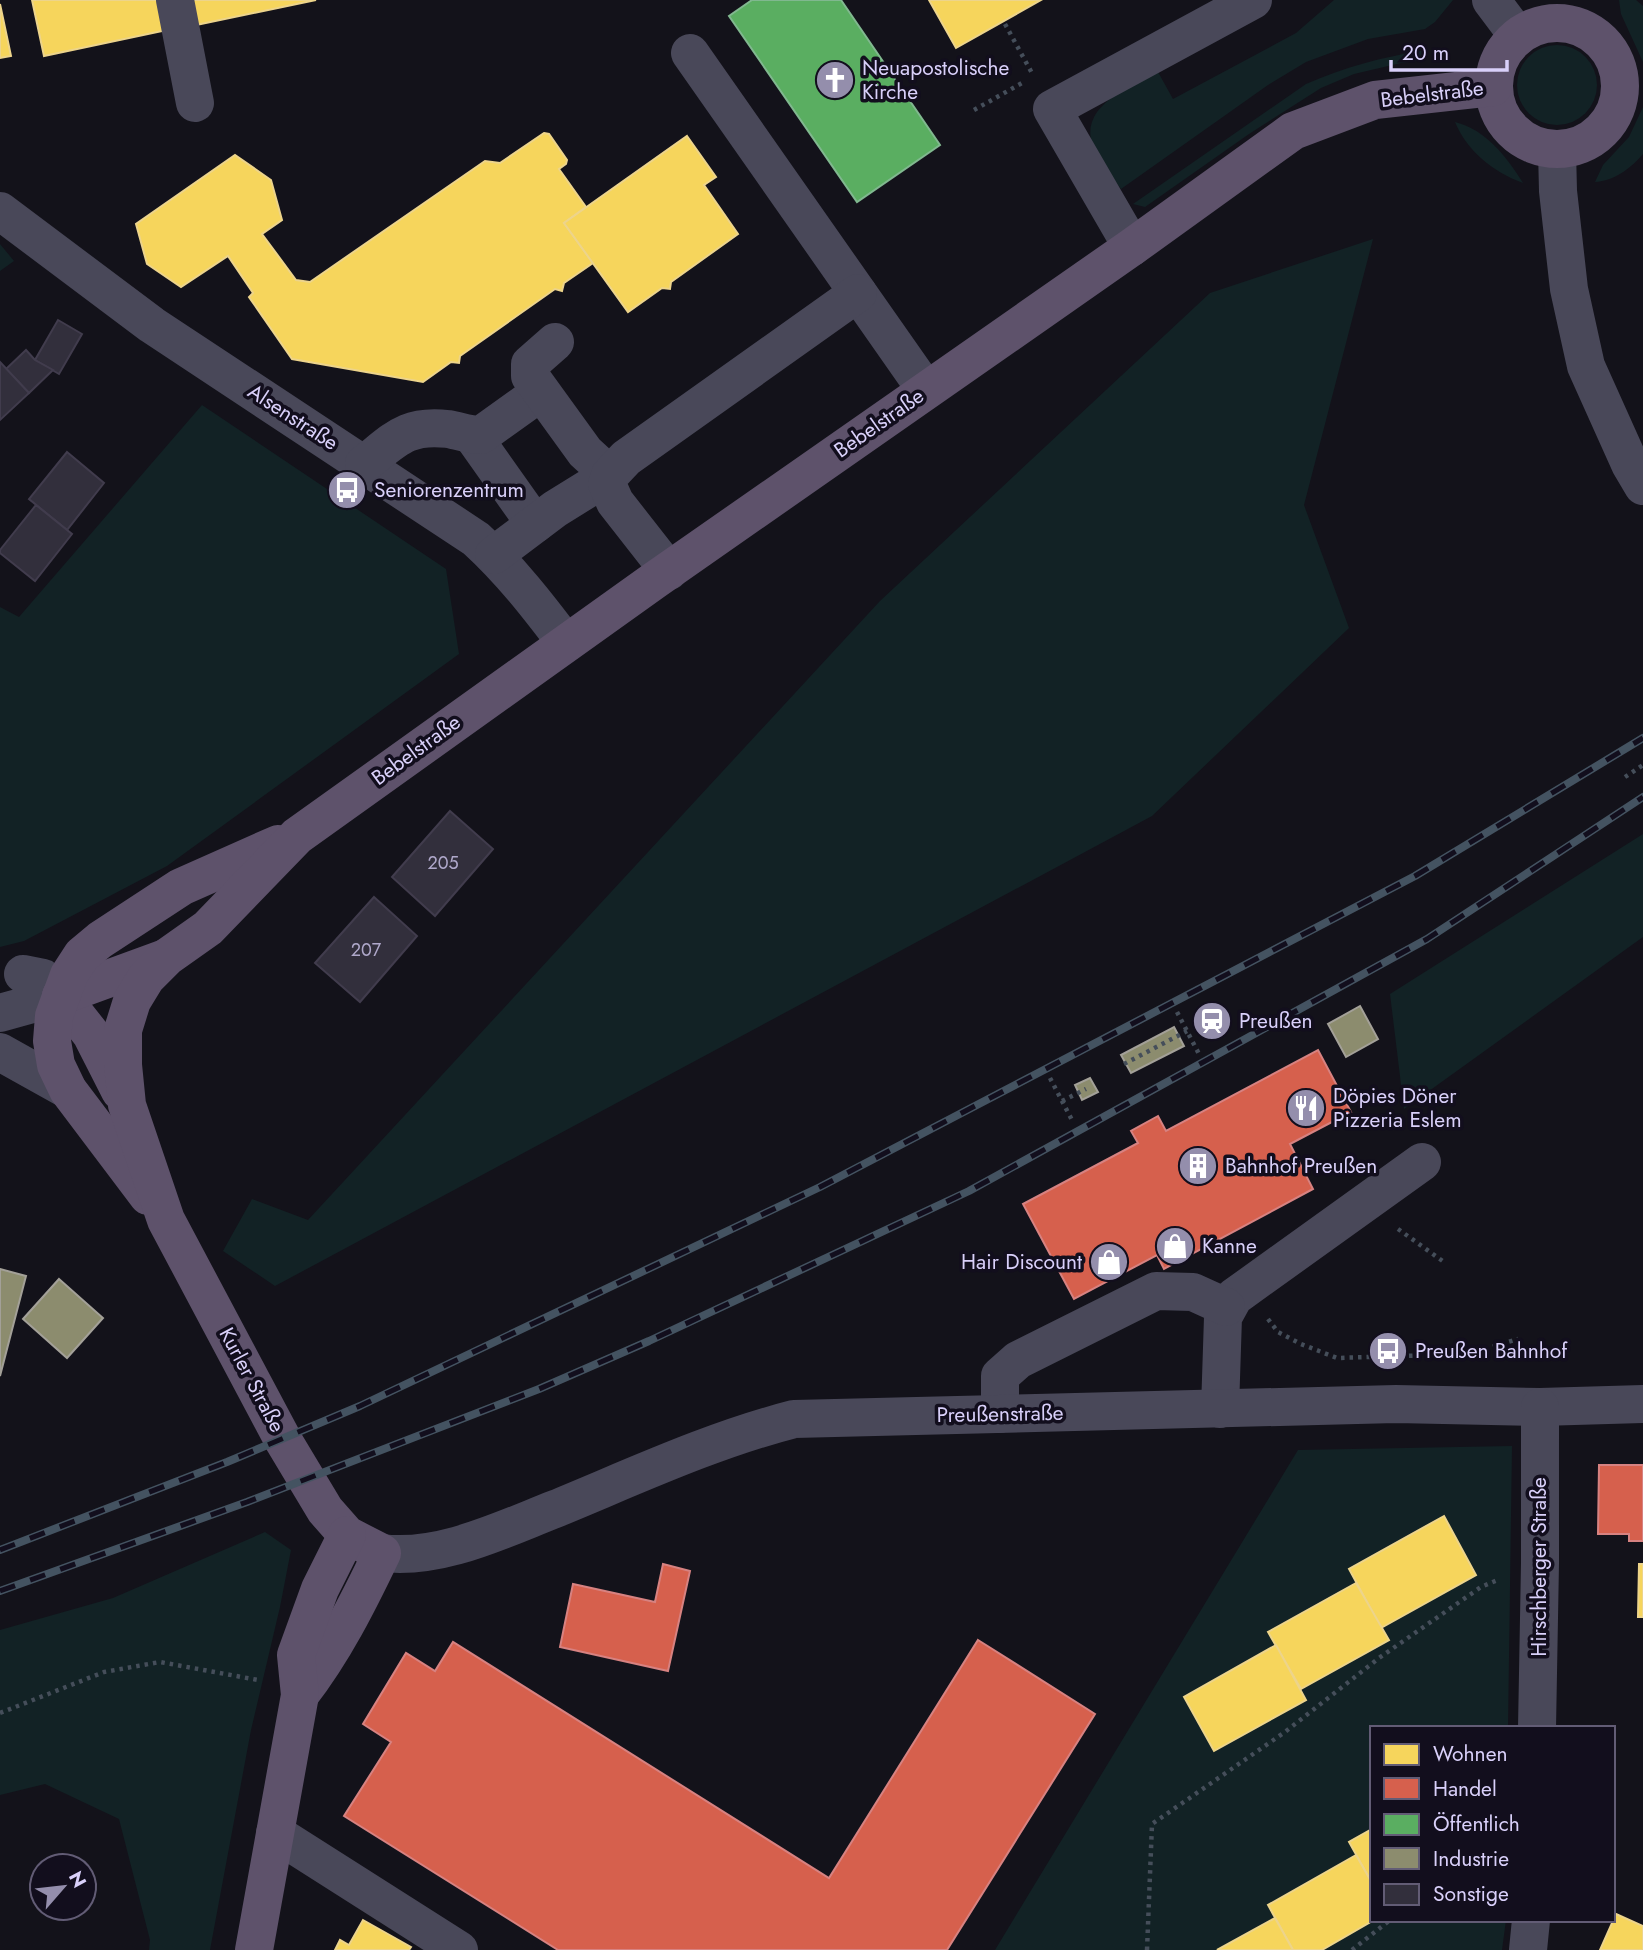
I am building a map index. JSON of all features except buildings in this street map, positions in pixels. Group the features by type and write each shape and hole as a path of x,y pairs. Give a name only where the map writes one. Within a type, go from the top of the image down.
{"main road":[{"path":"1574,12 1607,46 1617,64 1621,85 1618,104 1609,123 1595,138 1577,147 1557,150 1537,147 1520,138 1506,124 1497,107 1493,87 1496,68 1504,50 1518,36 1574,12"},
{"name":"Bebelstraße","path":"167,957 208,928 297,836 566,643 1132,247 1293,131 1375,100 1493,87"},
{"name":"Bebelstraße","path":"61,996 69,975 82,955 100,940 181,887 297,836"},
{"path":"127,1105 91,1034 61,996 167,957"},
{"name":"Kurler Straße","path":"166,1220 127,1105 123,1065 124,1030 132,1001 146,978 167,957"},
{"name":"Kurler Straße","path":"61,996 54,1016 51,1041 56,1065 68,1090 166,1220 283,1440 325,1510 347,1535 382,1553"},
{"path":"254,1950 300,1695 296,1656 320,1589 347,1535"},
{"path":"300,1695 323,1666 382,1553"}],"street":[{"path":"175,0 195,103"},
{"path":"1132,247 1052,109 1254,0"},
{"path":"1491,0 1518,36"},
{"path":"690,52 926,390"},
{"path":"1557,150 1558,191 1569,289 1586,366 1630,464 1643,486"},
{"name":"Alsenstraße","path":"3,216 152,326 476,539 523,586 566,643"},
{"path":"494,555 555,509 610,475 626,458 858,293"},
{"path":"555,342 530,364 530,376 585,452 610,475"},
{"path":"364,464 407,431 426,427 481,435 541,392"},
{"path":"472,435 535,524"},
{"path":"610,475 607,484 615,502 669,571"},
{"path":"11,977 82,955"},
{"path":"0,1013 61,996 43,978 11,977"},
{"path":"0,1052 68,1090"},
{"path":"1220,1409 1223,1317 1235,1298 1422,1161"},
{"path":"1000,1414 1000,1376 1018,1360 1156,1291 1193,1292 1235,1298"},
{"name":"Preußenstraße","path":"382,1553 402,1555 439,1550 495,1532 761,1427 794,1419 1396,1404 1643,1404"},
{"name":"Hirschberger Straße","path":"1537,1726 1539,1406"},
{"path":"275,1833 459,1950"},
{"path":"1528,1950 1531,1922"}],"path":[{"path":"1005,24 1052,109"},
{"path":"1626,777 1643,765"},
{"path":"1177,1012 1199,1054"},
{"path":"1124,1065 1187,1031"},
{"path":"1050,1078 1073,1122"},
{"path":"1062,1101 1086,1089"},
{"path":"1404,1233 1444,1262"},
{"path":"1209,1244 1226,1273 1235,1298 1279,1332 1301,1344 1338,1358 1469,1354 1518,1339"},
{"path":"1147,1950 1152,1824 1285,1732 1379,1658 1481,1587 1540,1563"},
{"path":"0,1713 104,1672 160,1662 251,1677 300,1695"},
{"path":"1352,1950 1387,1922"}],"shaded area":[{"path":"1334,0 1453,0 1435,22 1425,29 1368,39 1306,62 1268,85 1121,189 1098,158 1090,133 1099,109 1109,100 1158,72 1173,99 1296,33"},
{"path":"1619,0 1636,0 1643,6 1643,62 1621,14"},
{"path":"1557,45 1572,48 1585,57 1594,70 1597,85 1594,100 1585,113 1572,122 1557,125 1542,122 1529,113 1520,100 1517,85 1520,70 1529,57 1542,48"},
{"path":"1425,50 1426,60 1354,74 1321,88 1249,134 1145,207 1133,204 1306,84 1364,63"},
{"path":"1643,107 1643,154 1622,173 1595,182 1603,165 1629,137"},
{"path":"1455,122 1476,131 1494,145 1523,183 1501,173 1482,159 1466,142"},
{"path":"1373,239 1304,505 1349,628 1152,816 275,1286 223,1251 252,1199 308,1220 880,601 1210,293"},
{"path":"0,244 14,261 0,271"},
{"path":"202,405 446,569 459,654 167,866 24,941 0,947 0,607 19,617"},
{"path":"1643,834 1643,937 1404,1109 1390,994"},
{"path":"1512,1446 1508,1726 1370,1726 1370,1922 1506,1922 1502,1950 995,1950 1298,1450"},
{"path":"265,1532 291,1550 251,1730 210,1950 149,1950 150,1940 119,1819 45,1784 0,1795 0,1630 113,1598"}],"railway":[{"path":"0,1550 227,1462 360,1406 820,1187 1415,876 1643,738"},
{"path":"0,1591 247,1502 539,1389 649,1341 969,1191 1427,939 1643,797"}],"place":[{"name":"Neuapostolische Kirche","path":"835,80"},
{"name":"Seniorenzentrum","path":"347,490"},
{"name":"Preußen","path":"1212,1021"},
{"name":"Döpies Döner Pizzeria Eslem","path":"1306,1108"},
{"name":"Bahnhof Preußen","path":"1198,1166"},
{"name":"Kanne","path":"1175,1246"},
{"name":"Hair Discount","path":"1109,1262"},
{"name":"Preußen Bahnhof","path":"1388,1351"}]}
